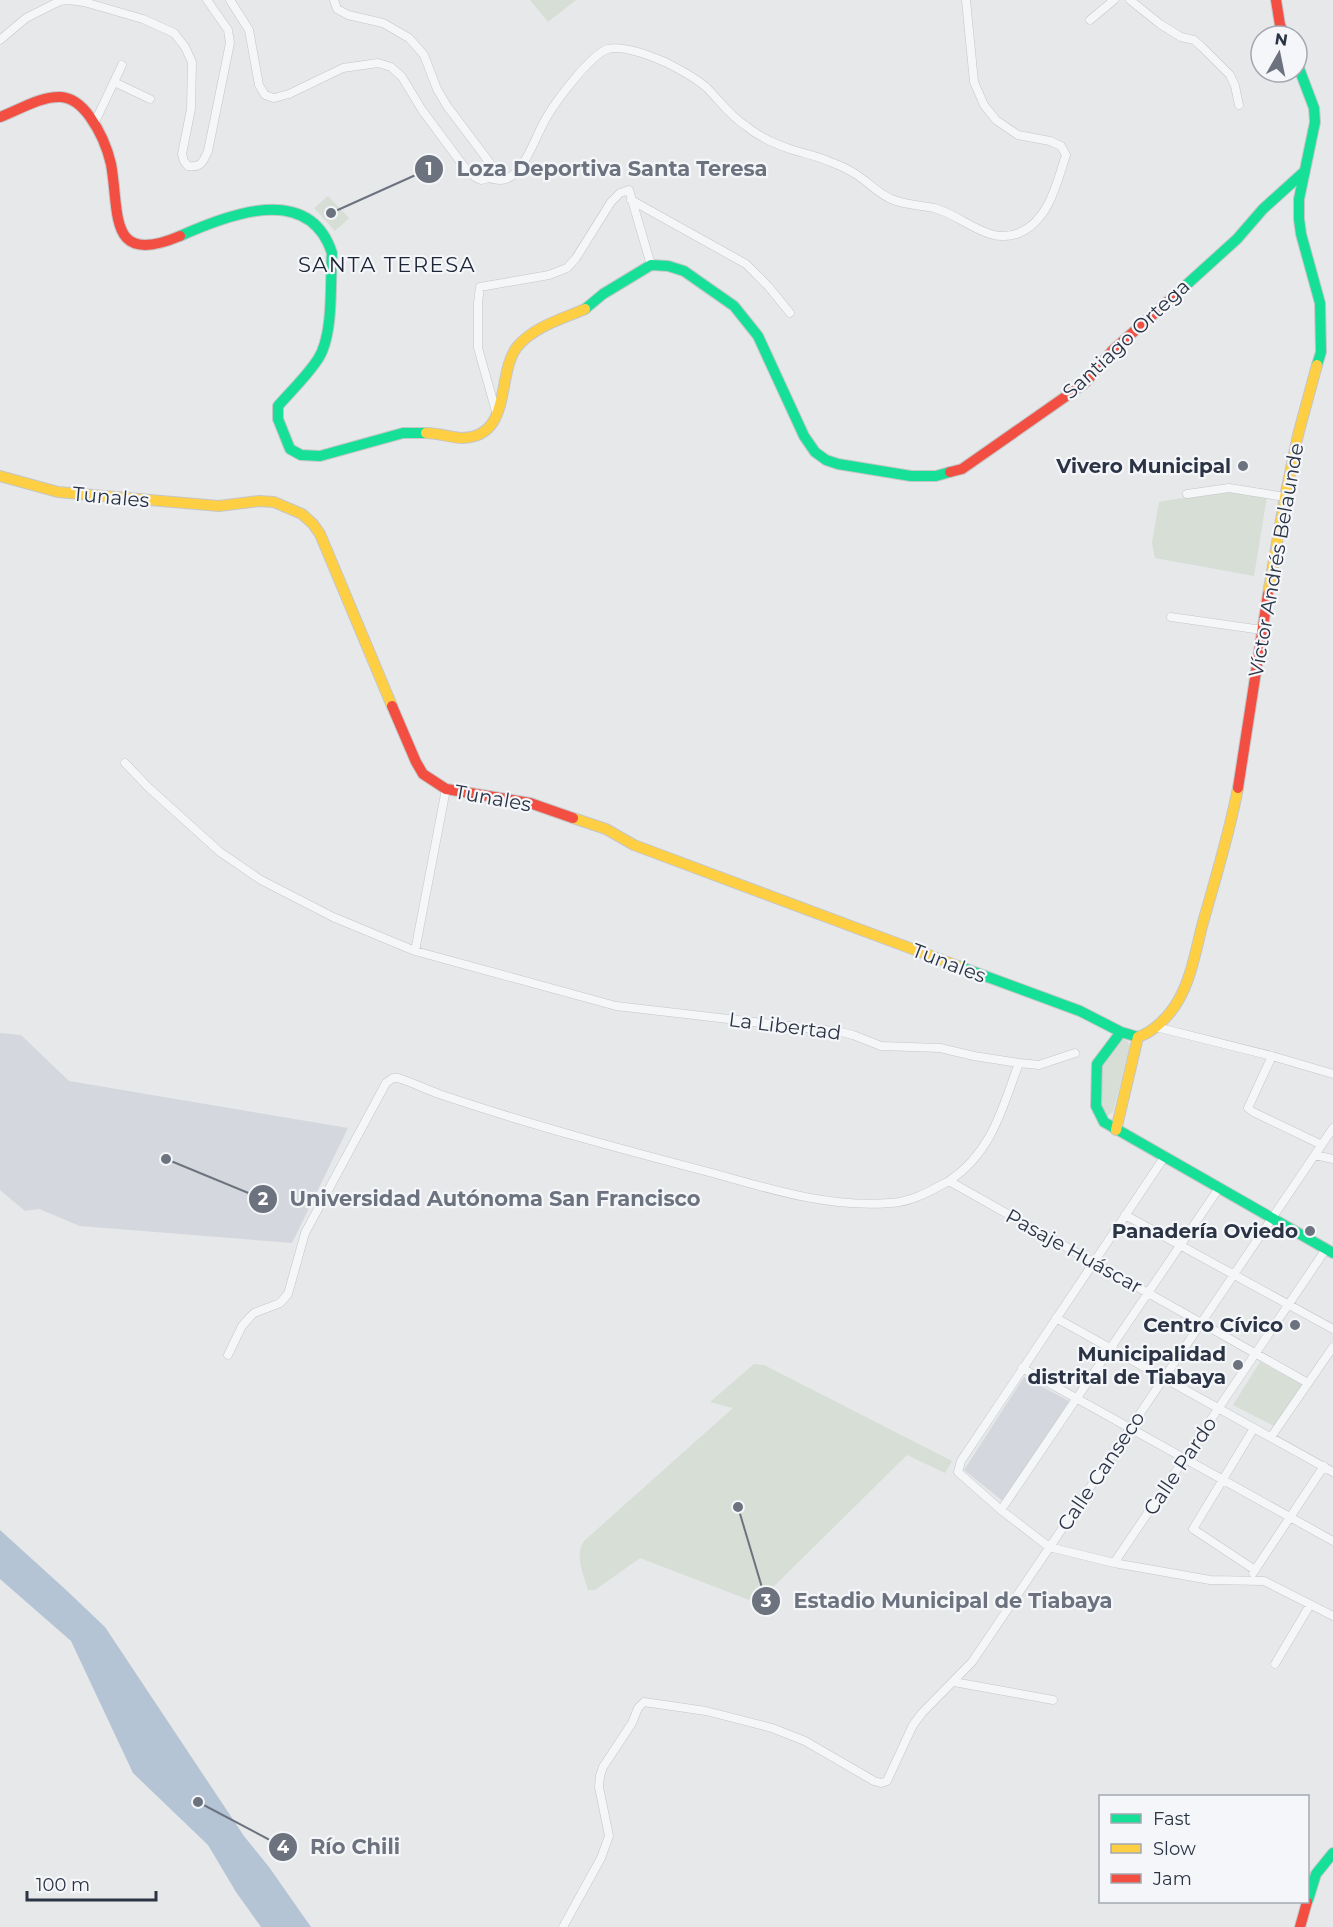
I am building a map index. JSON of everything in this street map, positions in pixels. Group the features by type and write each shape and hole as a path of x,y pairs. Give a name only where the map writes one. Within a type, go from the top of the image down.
{"street":[{"path":"0,40 26,18 60,1 69,0 143,19 174,33 185,47 192,62 191,110 182,154 188,165 199,166 208,152 230,43 228,30 207,0"},
{"path":"230,0 249,30 259,86 265,95 274,98 289,94 343,68 378,63 392,67 402,77 422,110 465,168 481,180 489,178 501,181 513,176 522,164 548,115 594,56 607,49 622,48 663,61 688,74 706,88 746,127 789,149 832,162 857,175 888,198 905,205 933,208 953,214 982,231 1002,236 1018,234 1037,222 1052,198 1066,155 1061,146 1050,141 1018,135 996,120 984,105 974,82 966,0"},
{"path":"334,0 337,9 348,15 384,23 409,38 424,55 436,89 490,163 489,178"},
{"path":"1090,20 1114,0"},
{"path":"1130,0 1160,24 1181,37 1194,40 1203,48 1230,75 1239,105"},
{"path":"1276,0 1280,24"},
{"path":"94,124 122,65"},
{"path":"114,82 150,99"},
{"name":"Víctor Andrés Belaunde","path":"1138,1038 1156,1028 1179,1000 1190,971 1231,824 1243,764 1262,630 1285,497 1298,435 1322,345 1320,303 1299,219 1299,199 1315,122 1314,108 1305,84"},
{"path":"0,117 46,99 58,97 70,98 82,105 106,148 111,166 118,223 126,239 137,245 164,243 224,217 258,209 300,214 320,228 332,253 328,330 318,359 278,406 278,419 290,449 301,455 320,456 403,433 439,433 462,438 480,434 493,423 497,415 500,408 509,363 517,346 538,330 589,307 603,294 651,265 629,190 620,193 611,202 576,258 567,268 549,275 480,287 478,348 497,415"},
{"name":"Santiago Ortega","path":"651,265 668,266 684,271 734,306 758,336 804,436 815,452 826,460 838,464 911,476 936,476 962,469 1085,383 1112,351 1237,239 1263,209 1305,171"},
{"path":"631,200 746,264 790,313"},
{"name":"Tunales","path":"0,476 58,492 219,506 259,501 274,502 302,514 320,534 416,762 423,774 446,789 530,802 593,824 634,844 684,864 1080,1011 1138,1038"},
{"path":"1187,494 1229,488 1285,497"},
{"path":"1171,617 1262,630"},
{"name":"La Libertad","path":"125,763 143,783 220,852 261,880 333,917 415,951 616,1006 841,1032 881,1046 940,1048 1019,1063 1039,1065 1076,1053"},
{"path":"415,951 446,789"},
{"path":"1156,1028 1272,1056 1333,1074"},
{"path":"1121,1032 1099,1060 1097,1070 1096,1106 1104,1122 1329,1251"},
{"path":"1116,1130 1138,1038"},
{"path":"1272,1056 1248,1108 1322,1145"},
{"path":"228,1355 242,1326 250,1317 280,1303 288,1294 305,1233 386,1083 393,1078 443,1096 608,1145 780,1192 833,1202 889,1204 916,1198 932,1190 949,1181 969,1164 992,1134 1019,1063"},
{"name":"Calle Canseco","path":"563,1927 601,1858 609,1836 599,1787 603,1767 632,1723 638,1708 644,1702 706,1711 772,1728 805,1741 874,1781 881,1783 887,1780 913,1725 972,1662 1333,1128"},
{"path":"1315,1155 1333,1159"},
{"path":"1165,1156 961,1461 958,1472 1049,1547 1114,1563 1210,1580 1264,1581 1333,1616"},
{"name":"Pasaje Huáscar","path":"949,1181 1308,1383"},
{"path":"1001,1509 1219,1188"},
{"path":"1125,1215 1333,1329"},
{"name":"Calle Pardo","path":"1114,1563 1288,1305 1329,1251"},
{"path":"1056,1318 1333,1472"},
{"path":"1271,1437 1333,1347"},
{"path":"1022,1368 1333,1541"},
{"path":"1254,1428 1193,1530 1255,1570"},
{"path":"1248,1581 1324,1466"},
{"path":"1275,1664 1310,1605"},
{"path":"954,1682 1053,1700"},
{"path":"1309,1894 1321,1865 1333,1853"},
{"path":"1300,1927 1306,1903"}],"shaded area":[{"path":"530,0 576,0 548,22"},
{"path":"328,196 349,218 335,231 314,208"},
{"path":"1228,490 1267,496 1254,576 1155,558 1152,543 1159,502"},
{"path":"0,1033 21,1035 69,1081 348,1128 292,1243 80,1226 39,1209 25,1211 0,1190"},
{"path":"1119,1038 1126,1040 1130,1046 1113,1112 1107,1116 1103,1115 1100,1103 1101,1063"},
{"path":"1260,1362 1305,1386 1278,1428 1233,1405"},
{"path":"754,1364 764,1365 952,1461 945,1473 907,1455 757,1603 640,1558 595,1590 588,1590 580,1559 584,1541 733,1408 710,1402"},
{"path":"1024,1377 1069,1401 1004,1502 964,1470"}],"water":[{"path":"0,1530 105,1627 244,1836 311,1927 261,1927 236,1892 208,1845 133,1773 71,1641 0,1579"}],"traffic: fast":[{"path":"1305,84 1314,108 1315,122 1299,199 1299,219 1320,303 1321,352 1317,365"},
{"path":"1184,287 1237,239 1263,209 1305,171"},
{"path":"180,236 220,220 243,213 265,210 286,211 305,217 321,231 332,253 329,323 327,336 318,359 278,406 278,419 290,449 301,455 320,456 403,433 426,433"},
{"path":"585,309 603,294 651,265 668,266 684,271 734,306 758,336 804,436 815,452 826,460 838,464 911,476 936,476 950,472"},
{"path":"958,966 1080,1011 1121,1032 1138,1037"},
{"path":"1121,1032 1097,1064 1096,1106 1104,1122 1333,1253"},
{"path":"1309,1897 1316,1874 1333,1853"}],"traffic: slow":[{"path":"426,433 462,438 478,435 489,427 501,402 507,372 517,347 539,329 585,309"},
{"path":"1268,594 1298,435 1317,365"},
{"path":"0,476 58,492 219,506 259,501 274,502 302,514 320,534 392,706"},
{"path":"1138,1037 1156,1027 1171,1012 1186,983 1193,964 1238,788"},
{"path":"573,818 606,829 634,845 958,966"},
{"path":"1116,1130 1138,1037"}],"traffic: jam":[{"path":"1276,0 1280,24"},
{"path":"0,117 53,97 74,101 90,117 105,145 111,164 118,216 128,240 140,245 156,244 180,236"},
{"path":"950,472 962,469 1085,383 1112,351 1184,287"},
{"path":"1238,788 1268,594"},
{"path":"392,706 423,774 446,789 530,803 573,818"},
{"path":"1300,1927 1307,1903"}],"place":[{"name":"Loza Deportiva Santa Teresa","path":"331,213"},
{"name":"Vivero Municipal","path":"1243,466"},
{"name":"Universidad Autónoma San Francisco","path":"166,1159"},
{"name":"Panadería Oviedo","path":"1310,1231"},
{"name":"Centro Cívico","path":"1295,1325"},
{"name":"Municipalidad distrital de Tiabaya","path":"1238,1365"},
{"name":"Estadio Municipal de Tiabaya","path":"738,1507"},
{"name":"Río Chili","path":"198,1802"}],"district":[{"name":"SANTA TERESA","path":"387,264"}]}
